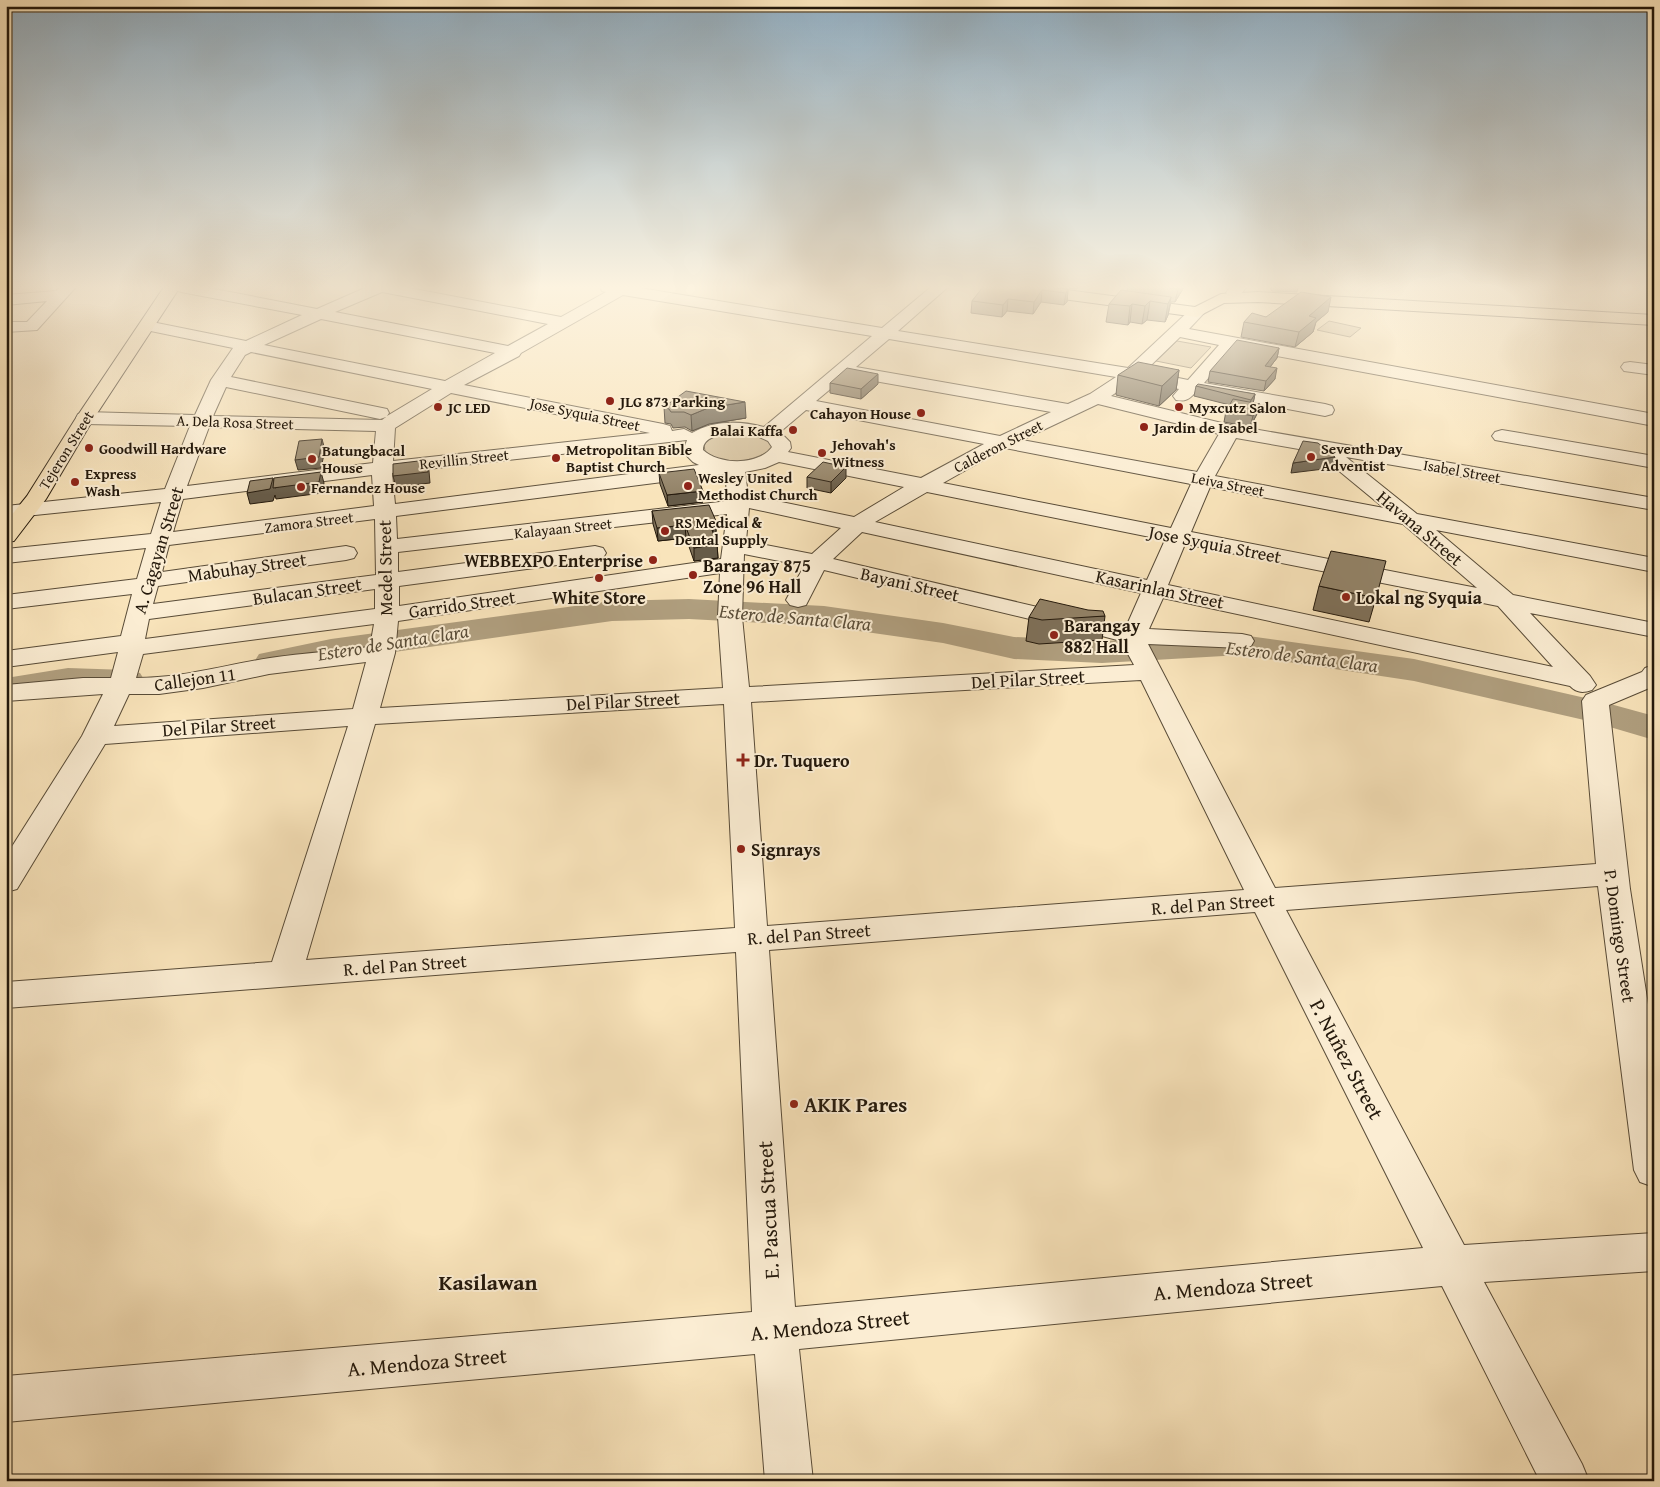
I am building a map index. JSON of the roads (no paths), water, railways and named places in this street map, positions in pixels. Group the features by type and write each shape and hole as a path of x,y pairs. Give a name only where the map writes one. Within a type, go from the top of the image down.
{"main road":[{"name":"Tejeron Street","path":"6,536 23,507 127,356"}],"street":[{"name":"A. Cagayan Street","path":"6,881 96,736 126,666 146,583 174,493 202,420 220,380 236,356"},
{"name":"Jose Syquia Street","path":"299,356 691,436"},
{"path":"220,380 392,421 449,386 505,356"},
{"path":"776,455 780,450 781,444 778,439 768,433 859,356"},
{"path":"1020,356 1132,374 1325,410"},
{"name":"Calderon Street","path":"798,600 817,562 858,524 1004,441 1096,398 1132,374 1150,356"},
{"path":"1160,415 1192,386 1218,356"},
{"path":"1308,356 1654,420"},
{"path":"1630,367 1654,370"},
{"path":"843,370 1071,410"},
{"name":"Isabel Street","path":"1096,398 1230,431 1654,504"},
{"name":"Leiva Street","path":"802,404 1203,479 1413,521 1654,565"},
{"name":"A. Dela Rosa Street","path":"85,418 392,421"},
{"name":"Medel Street","path":"285,973 364,717 383,648 387,615 386,580 388,547 382,468 392,421"},
{"name":"Revillin Street","path":"6,498 23,507 111,502 382,468 691,436 732,428 768,433"},
{"path":"1230,431 1203,479 1177,536 1154,588 1134,646 1242,641"},
{"path":"691,436 692,447 697,457 711,464 733,467"},
{"path":"1502,436 1654,462"},
{"name":"Havana Street","path":"1322,448 1413,521 1506,601 1592,701"},
{"name":"Jose Syquia Street","path":"776,455 1654,630"},
{"name":"Zamora Street","path":"6,556 160,540 733,467 759,463 776,455"},
{"name":"E. Pascua Street","path":"733,467 739,502 730,606 775,1330 789,1481"},
{"name":"Kasarinlan Street","path":"739,502 858,524 1154,588 1592,701"},
{"name":"Kalayaan Street","path":"388,547 739,502"},
{"name":"Mabuhay Street","path":"6,602 346,553"},
{"name":"Bulacan Street","path":"138,614 595,553"},
{"name":"Bayani Street","path":"734,555 817,562 1085,625"},
{"name":"Garrido Street","path":"6,659 126,666 387,615 734,555"},
{"name":"Del Pilar Street","path":"96,736 590,702 737,696 1134,646"},
{"name":"P. Nuñez Street","path":"1134,646 1565,1481"},
{"name":"Callejon 11","path":"6,693 83,686 126,666 159,686 383,648"},
{"path":"1592,701 1652,677 1654,673"},
{"name":"P. Domingo Street","path":"1592,701 1612,874 1654,1170"},
{"name":"R. del Pan Street","path":"6,995 1612,874"},
{"name":"A. Mendoza Street","path":"6,1399 737,1335 1454,1265 1654,1252"}],"waterway":[{"name":"Estero de Santa Clara","path":"272,662 331,650 612,611 689,609 824,616 943,633 1014,648 1102,652 1241,645 1414,670 1603,713 1654,728"},
{"name":"Estero de Santa Clara","path":"7,689 68,679 127,681"}],"place":[{"name":"JLG 873 Parking","path":"610,401"},
{"name":"JC LED","path":"438,407"},
{"name":"Myxcutz Salon","path":"1179,407"},
{"name":"Cahayon House","path":"921,413"},
{"name":"Jardin de Isabel","path":"1144,427"},
{"name":"Balai Kaffa","path":"793,430"},
{"name":"Goodwill Hardware","path":"89,448"},
{"name":"Jehovah's Witness","path":"822,453"},
{"name":"Seventh Day Adventist","path":"1311,457"},
{"name":"Metropolitan Bible Baptist Church","path":"556,458"},
{"name":"Batungbacal House","path":"312,459"},
{"name":"Express Wash","path":"75,482"},
{"name":"Wesley United Methodist Church","path":"688,486"},
{"name":"Fernandez House","path":"301,487"},
{"name":"RS Medical & Dental Supply","path":"665,531"},
{"name":"WEBBEXPO Enterprise","path":"653,560"},
{"name":"Barangay 875 Zone 96 Hall","path":"693,575"},
{"name":"White Store","path":"599,578"},
{"name":"Lokal ng Syquia","path":"1346,597"},
{"name":"Barangay 882 Hall","path":"1054,635"},
{"name":"Dr. Tuquero","path":"743,760"},
{"name":"Signrays","path":"741,849"},
{"name":"AKIK Pares","path":"794,1104"}],"district":[{"name":"Kasilawan","path":"488,1282"}]}
